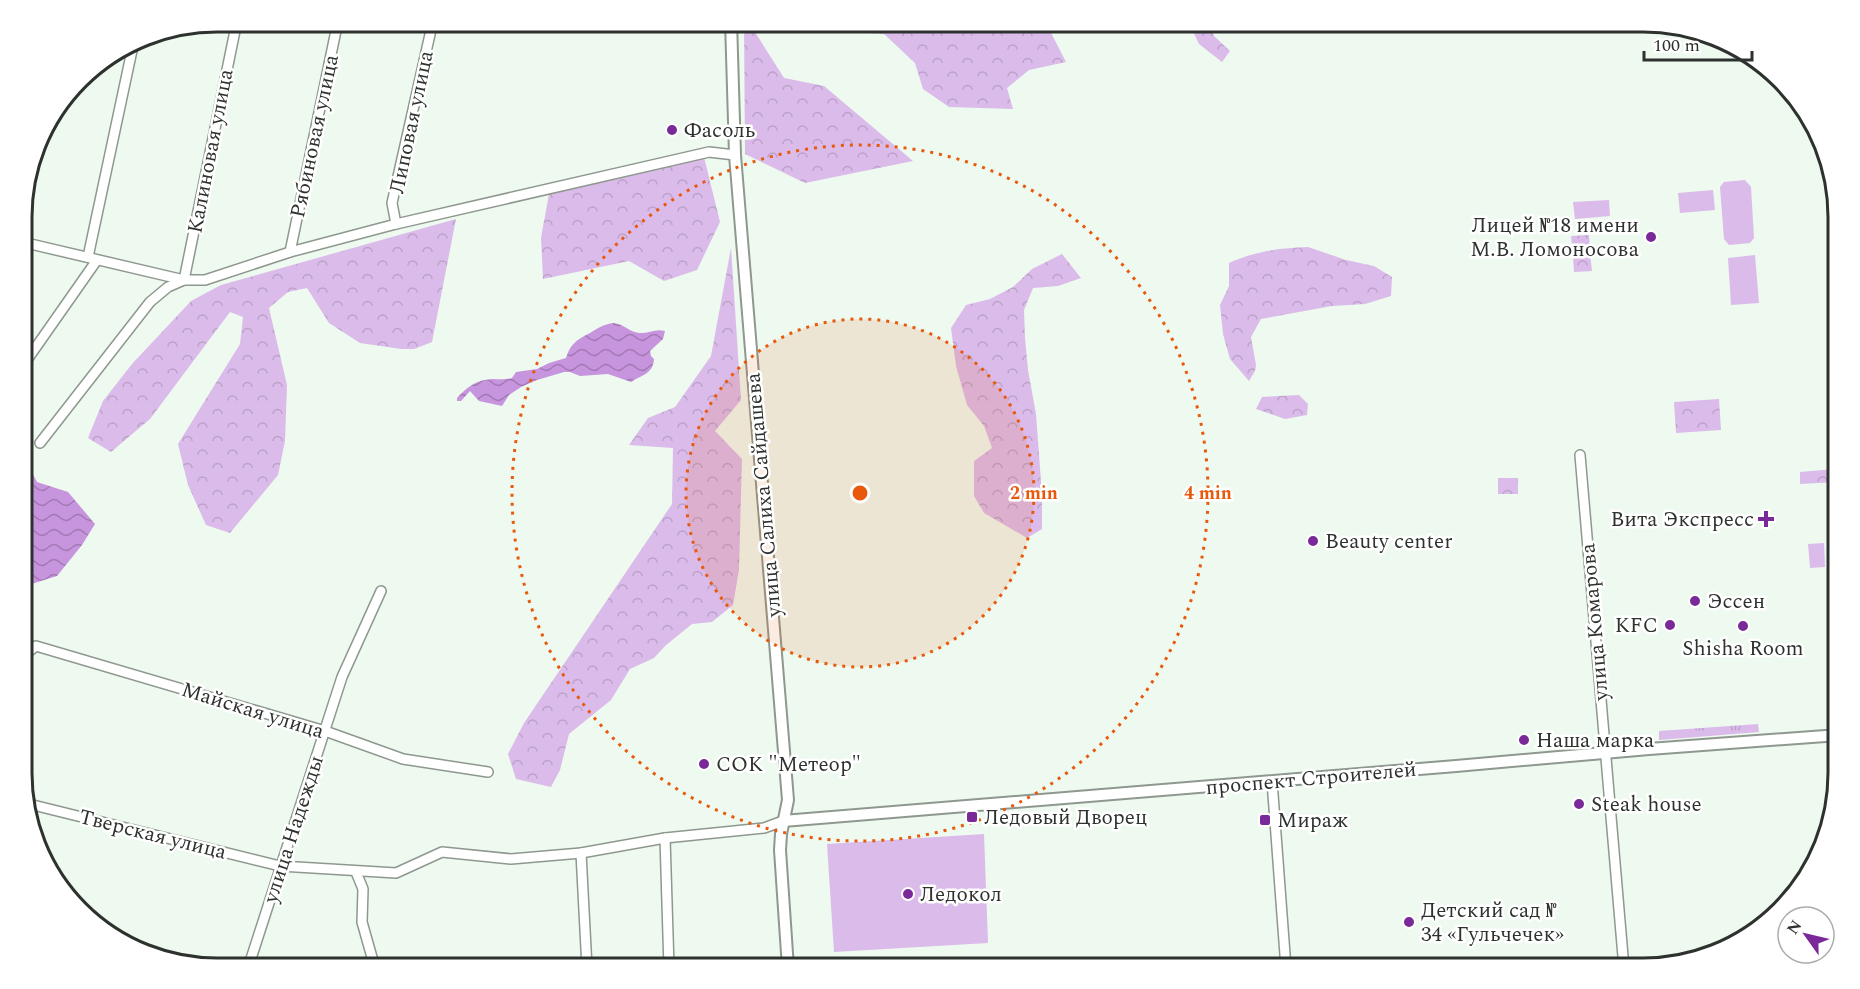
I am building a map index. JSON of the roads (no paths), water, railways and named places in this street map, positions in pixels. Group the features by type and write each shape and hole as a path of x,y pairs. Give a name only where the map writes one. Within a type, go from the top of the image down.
{"street":[{"name":"Калиновая улица","path":"184,280 235,32"},
{"name":"Рябиновая улица","path":"290,252 336,32"},
{"name":"Липовая улица","path":"396,224 393,203 431,32"},
{"name":"улица Салиха Сайдашева","path":"731,32 735,155 788,800 780,850 787,958"},
{"path":"32,352 93,259 132,52"},
{"path":"32,245 184,280 205,280 290,252 396,224 709,152 735,155"},
{"path":"40,443 150,302 168,287 184,280"},
{"name":"улица Комарова","path":"1580,455 1623,957"},
{"name":"улица Надежды","path":"251,958 342,676 381,591"},
{"name":"Майская улица","path":"32,649 36,646 325,731 403,759 488,772"},
{"name":"проспект Строителей","path":"783,821 1828,736"},
{"path":"1272,781 1285,957"},
{"name":"Тверская улица","path":"35,805 280,867 396,873 442,852 510,859 581,853 665,838 764,828 783,821"},
{"path":"665,838 669,958"},
{"path":"581,853 586,958"},
{"path":"356,872 363,889 362,922 372,958"}],"water":[{"path":"614,323 639,333 665,331 663,339 650,351 654,359 652,368 631,382 608,374 580,376 564,372 521,387 509,395 502,406 479,401 470,391 461,401 457,401 464,391 477,383 492,379 512,378 516,372 537,369 566,358 569,350 577,341 600,327"},
{"path":"32,472 37,482 68,492 95,524 82,545 57,576 32,584"}],"place":[{"name":"Фасоль","path":"672,130"},
{"name":"Лицей №18 имени М.В. Ломоносова","path":"1651,237"},
{"name":"Вита Экспресс","path":"1766,519"},
{"name":"Beauty center","path":"1313,541"},
{"name":"Эссен","path":"1695,601"},
{"name":"KFC","path":"1670,625"},
{"name":"Shisha Room","path":"1743,626"},
{"name":"Наша марка","path":"1524,740"},
{"name":"СОК \"Метеор\"","path":"704,764"},
{"name":"Steak house","path":"1579,804"},
{"name":"Ледовый Дворец","path":"972,817"},
{"name":"Мираж","path":"1265,820"},
{"name":"Ледокол","path":"908,894"},
{"name":"Детский сад № 34 «Гульчечек»","path":"1409,922"}]}
